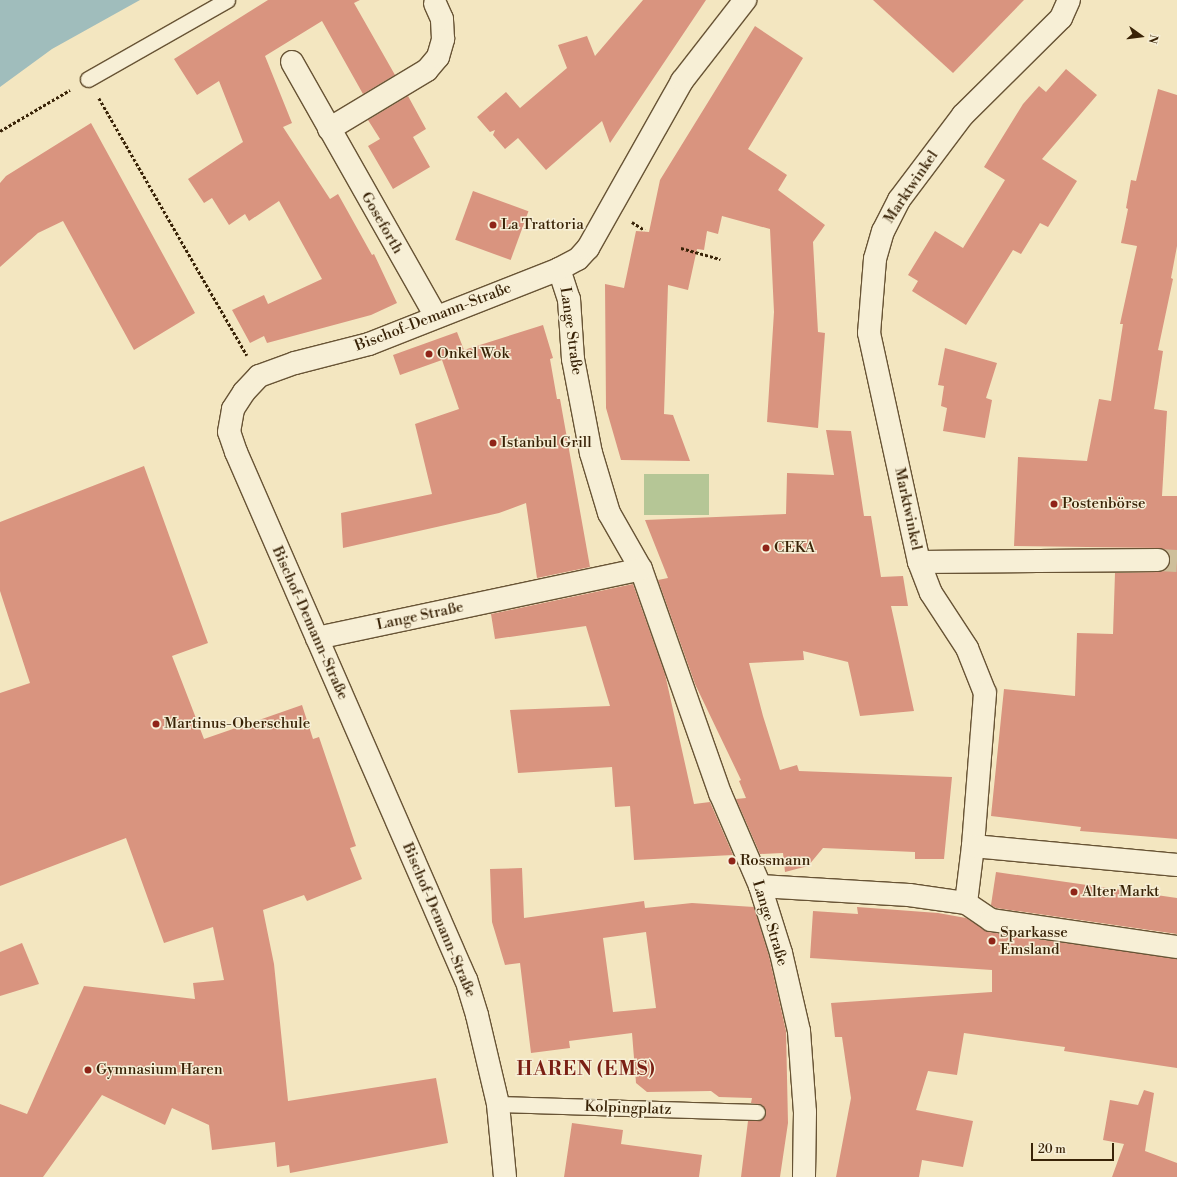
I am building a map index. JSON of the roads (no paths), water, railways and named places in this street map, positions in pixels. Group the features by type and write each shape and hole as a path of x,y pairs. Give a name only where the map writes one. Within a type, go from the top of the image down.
{"street":[{"name":"Lange Straße","path":"745,0 682,81 588,248 578,259 559,269 570,298 573,359 590,453 609,513 641,568 720,793 760,886 781,953 799,1030 805,1112 804,1177"},
{"name":"Marktwinkel","path":"973,846 985,694 967,648 930,593 919,562 869,333 875,259 882,231 899,200 918,173 962,115 1061,18 1069,0"},
{"path":"329,130 427,70 438,57 444,39 442,19 436,3"},
{"name":"Goseforth","path":"292,62 436,318"},
{"name":"Bischof-Demann-Straße","path":"505,1177 498,1104 477,1015 466,980 236,452 230,432 233,409 244,392 260,376 295,363 369,344 559,269"},
{"name":"Marktwinkel","path":"919,562 1158,560"},
{"name":"Lange Straße","path":"317,638 641,568"},
{"path":"966,903 973,846 1177,865"},
{"path":"760,886 887,893 966,903 992,920 1177,947"}],"lane":[{"path":"88,79 227,0"},
{"name":"Kolpingplatz","path":"498,1104 757,1112"}],"water":[{"path":"0,0 140,0 52,49 0,87"}],"tunnel":[{"path":"1158,560 1177,561"}],"place":[{"name":"La Trattoria","path":"493,225"},
{"name":"Onkel Wok","path":"429,354"},
{"name":"Istanbul Grill","path":"493,443"},
{"name":"Postenbörse","path":"1054,504"},
{"name":"CEKA","path":"766,548"},
{"name":"Martinus-Oberschule","path":"156,724"},
{"name":"Rossmann","path":"732,861"},
{"name":"Alter Markt","path":"1074,892"},
{"name":"Sparkasse Emsland","path":"992,941"},
{"name":"Gymnasium Haren","path":"88,1070"}],"district":[{"name":"HAREN (EMS)","path":"586,1070"}]}
